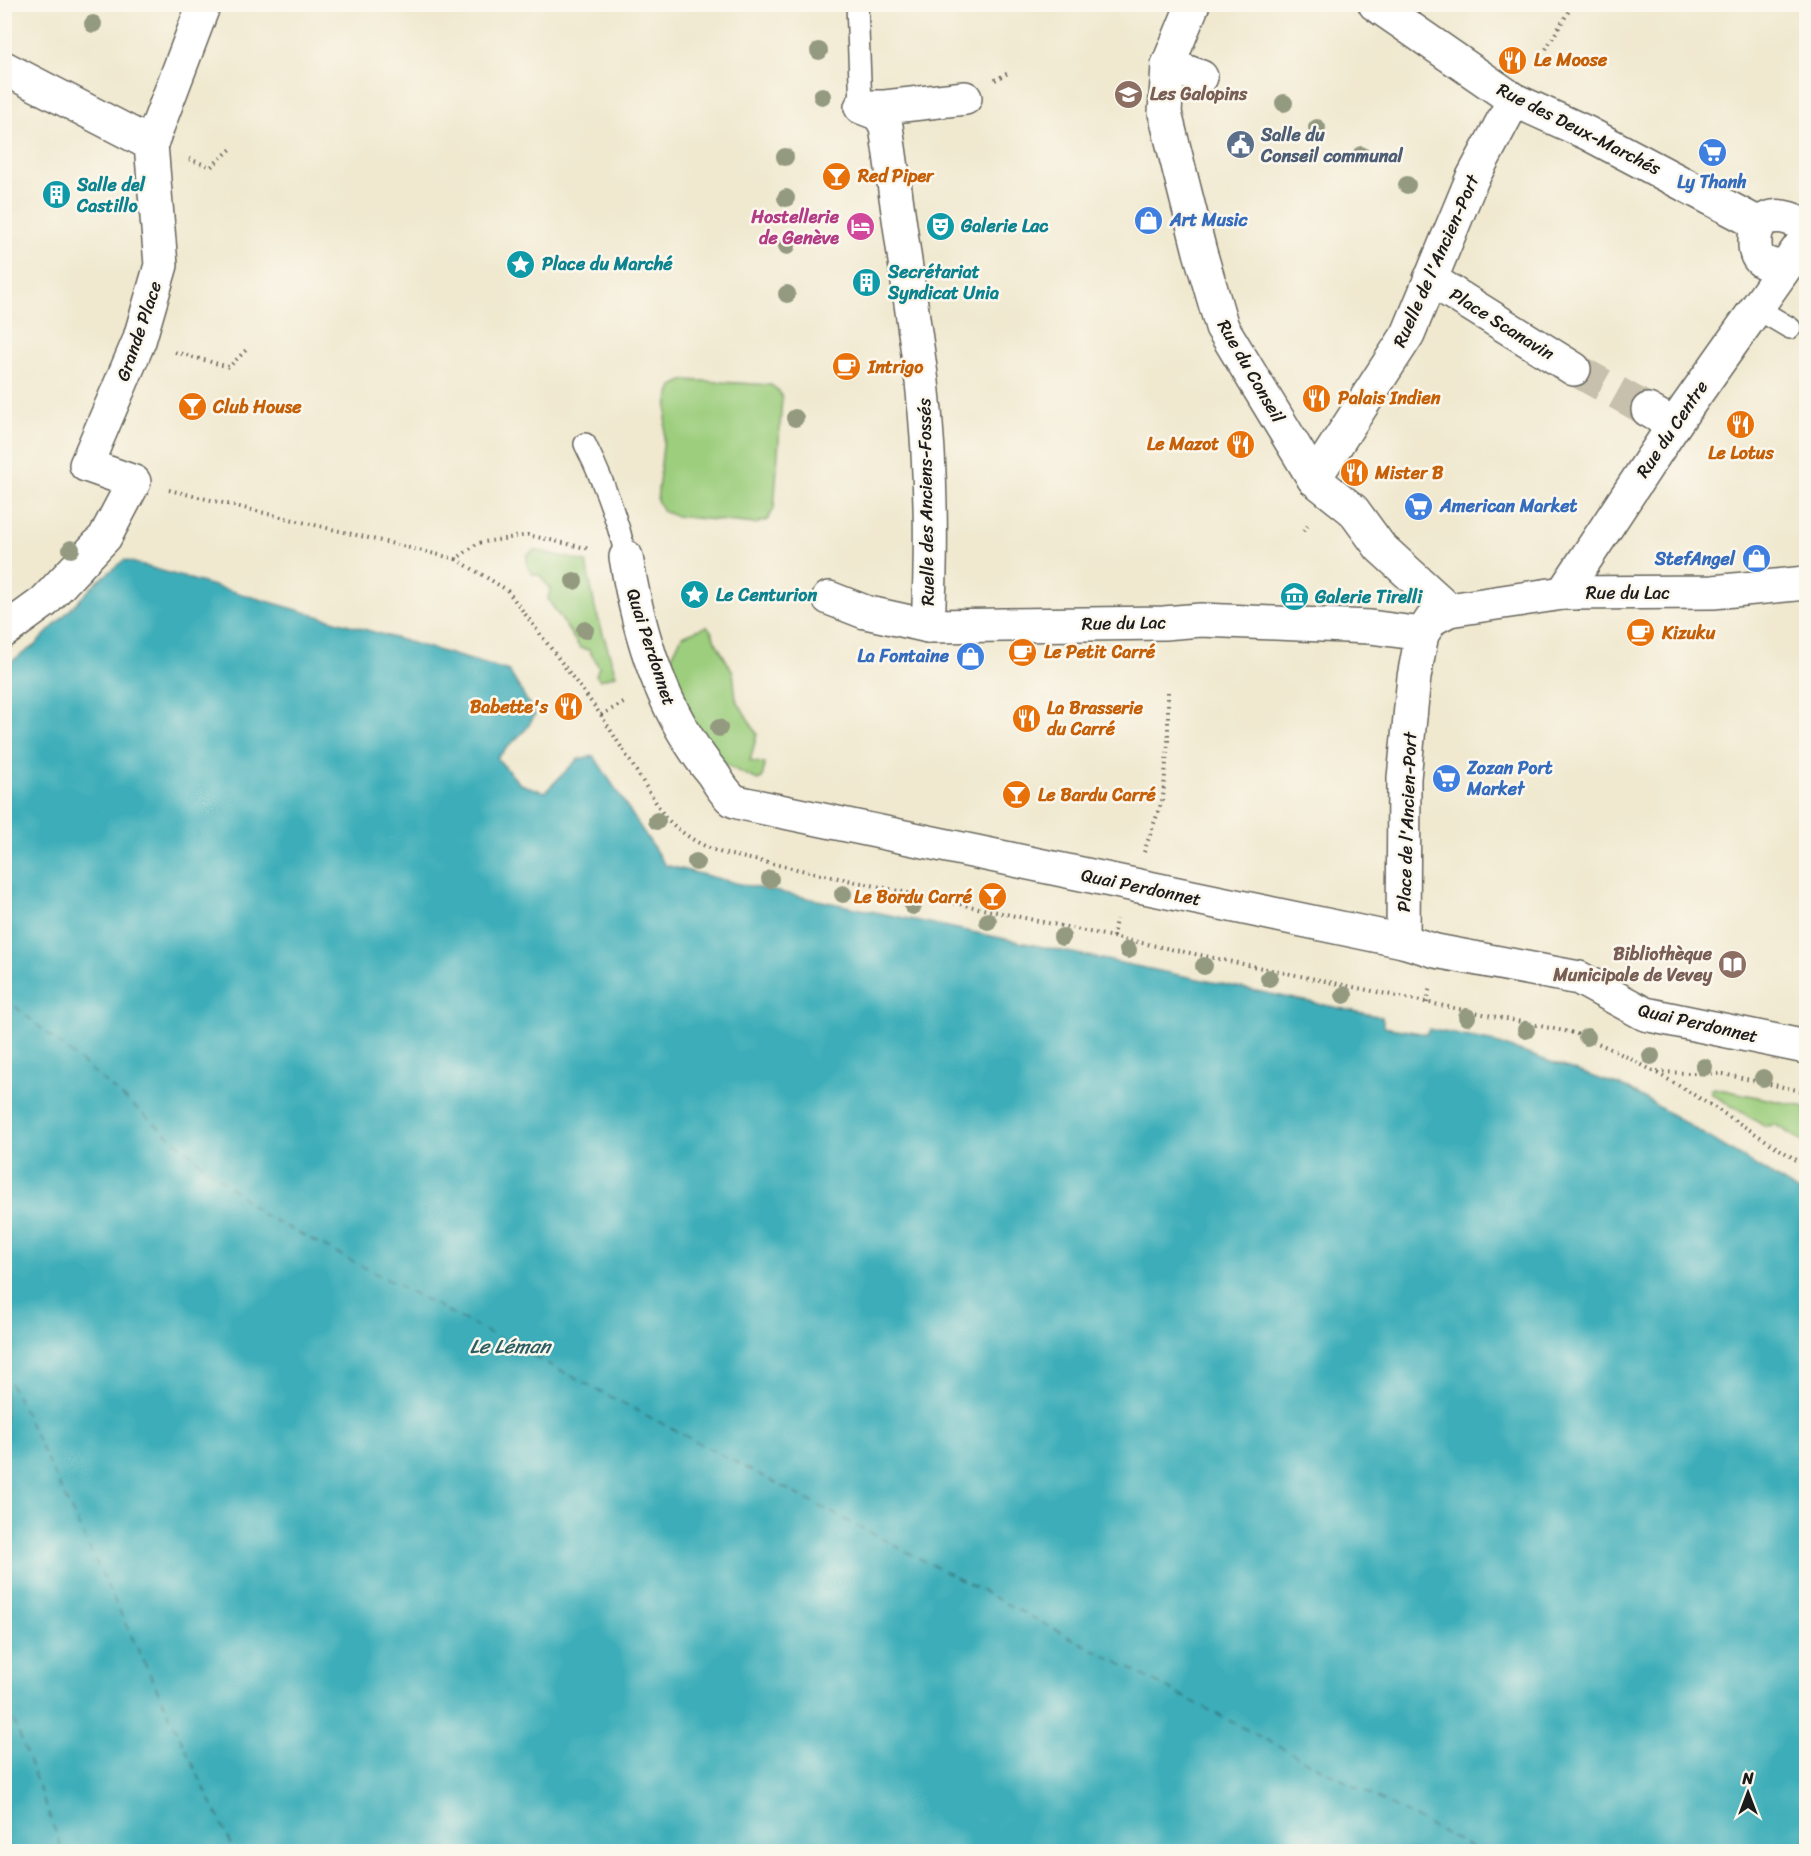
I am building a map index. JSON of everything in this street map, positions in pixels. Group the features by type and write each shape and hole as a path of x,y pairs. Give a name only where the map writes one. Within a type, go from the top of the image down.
{"street":[{"name":"Grande Place","path":"134,482 86,465 139,341 161,265 150,144 204,4"},
{"name":"Rue du Conseil","path":"1193,4 1168,65 1165,113 1200,252 1222,327 1314,479 1353,510 1380,547 1449,610"},
{"name":"Rue des Deux-Marchés","path":"1375,4 1514,100 1587,133 1759,224"},
{"path":"1168,65 1201,77"},
{"path":"4,68 150,144"},
{"path":"861,107 885,107 965,98"},
{"name":"Ruelle de l'Ancien-Port","path":"1314,479 1408,334 1472,178 1514,100"},
{"name":"Ruelle des Anciens-Fossés","path":"861,107 879,114 886,126 922,382 926,418 930,578 928,626"},
{"path":"1784,268 1772,266 1759,259 1755,251 1755,233 1759,224 1768,217 1779,217 1790,219 1806,228"},
{"name":"Rue du Centre","path":"1563,593 1661,418 1756,308 1806,238"},
{"name":"Place Scanavin","path":"1430,279 1574,369"},
{"path":"4,631 44,602 105,537 134,482"},
{"name":"Quai Perdonnet","path":"626,557 633,601 659,685 669,708 705,765 732,800 1403,941 1436,951 1579,978 1645,1014 1806,1047"},
{"name":"Rue du Lac","path":"1449,610 1563,593 1713,592 1806,583"},
{"name":"Rue du Lac","path":"829,598 865,612 928,626 1201,620 1370,627 1422,634"},
{"path":"1422,634 1432,619 1449,610"},
{"name":"Place de l'Ancien-Port","path":"1403,941 1404,778 1414,677 1422,634"}],"lane":[{"path":"857,4 861,107"},
{"path":"1756,308 1790,328"},
{"path":"585,444 618,523 626,557"}],"path":[{"path":"1546,49 1573,4"},
{"path":"150,144 211,167 231,149"},
{"path":"139,341 229,367 248,348"},
{"path":"134,482 456,559 478,543 528,535 626,557"},
{"path":"1137,886 1146,845 1163,798 1168,740 1168,691"},
{"path":"1806,1092 1723,1074 1656,1072 1806,1166"}],"green space":[{"path":"685,380 771,385 779,391 782,398 774,509 767,520 755,524 675,516 663,511 657,500 668,401 673,386"},
{"path":"535,550 586,562 595,608 616,675 600,680 596,675 599,667 589,650 580,648 548,599 550,589 540,575 532,574 527,564 527,555"},
{"path":"707,626 733,672 736,699 757,734 750,761 765,764 762,778 758,780 726,764 710,749 690,713 669,662 682,636"},
{"path":"1714,1088 1806,1107 1806,1144 1776,1125 1764,1126 1712,1094 1711,1090"}],"water":[{"name":"Le Léman","path":"124,560 509,671 535,714 527,728 497,758 520,784 545,792 578,759 594,756 665,865 740,884 1382,1017 1384,1027 1427,1034 1429,1029 1490,1041 1629,1089 1806,1196 1806,1851 5,1851 5,666 35,645 97,582"}],"ferry route":[{"path":"4,997 262,1214 1480,1852"},
{"path":"4,1370 235,1852"},
{"path":"4,1694 63,1852"}],"tunnel":[{"path":"1574,369 1648,410"}],"place":[{"name":"Le Moose","path":"1513,60"},
{"name":"Les Galopins","path":"1129,94"},
{"name":"Salle du Conseil communal","path":"1240,145"},
{"name":"Ly Thanh","path":"1712,153"},
{"name":"Red Piper","path":"837,176"},
{"name":"Salle del Castillo","path":"56,195"},
{"name":"Art Music","path":"1149,220"},
{"name":"Galerie Lac","path":"940,226"},
{"name":"Hostellerie de Genève","path":"860,227"},
{"name":"Place du Marché","path":"521,264"},
{"name":"Secrétariat Syndicat Unia","path":"867,282"},
{"name":"Intrigo","path":"847,367"},
{"name":"Palais Indien","path":"1317,398"},
{"name":"Club House","path":"192,407"},
{"name":"Le Lotus","path":"1741,424"},
{"name":"Le Mazot","path":"1240,444"},
{"name":"Mister B","path":"1354,473"},
{"name":"American Market","path":"1419,506"},
{"name":"StefAngel","path":"1756,559"},
{"name":"Le Centurion","path":"695,595"},
{"name":"Galerie Tirelli","path":"1294,597"},
{"name":"Kizuku","path":"1641,633"},
{"name":"Le Petit Carré","path":"1023,652"},
{"name":"La Fontaine","path":"970,656"},
{"name":"Babette's","path":"569,707"},
{"name":"La Brasserie du Carré","path":"1026,718"},
{"name":"Zozan Port Market","path":"1446,778"},
{"name":"Le Bardu Carré","path":"1017,795"},
{"name":"Le Bordu Carré","path":"993,897"},
{"name":"Bibliothèque Municipale de Vevey","path":"1733,964"}]}
